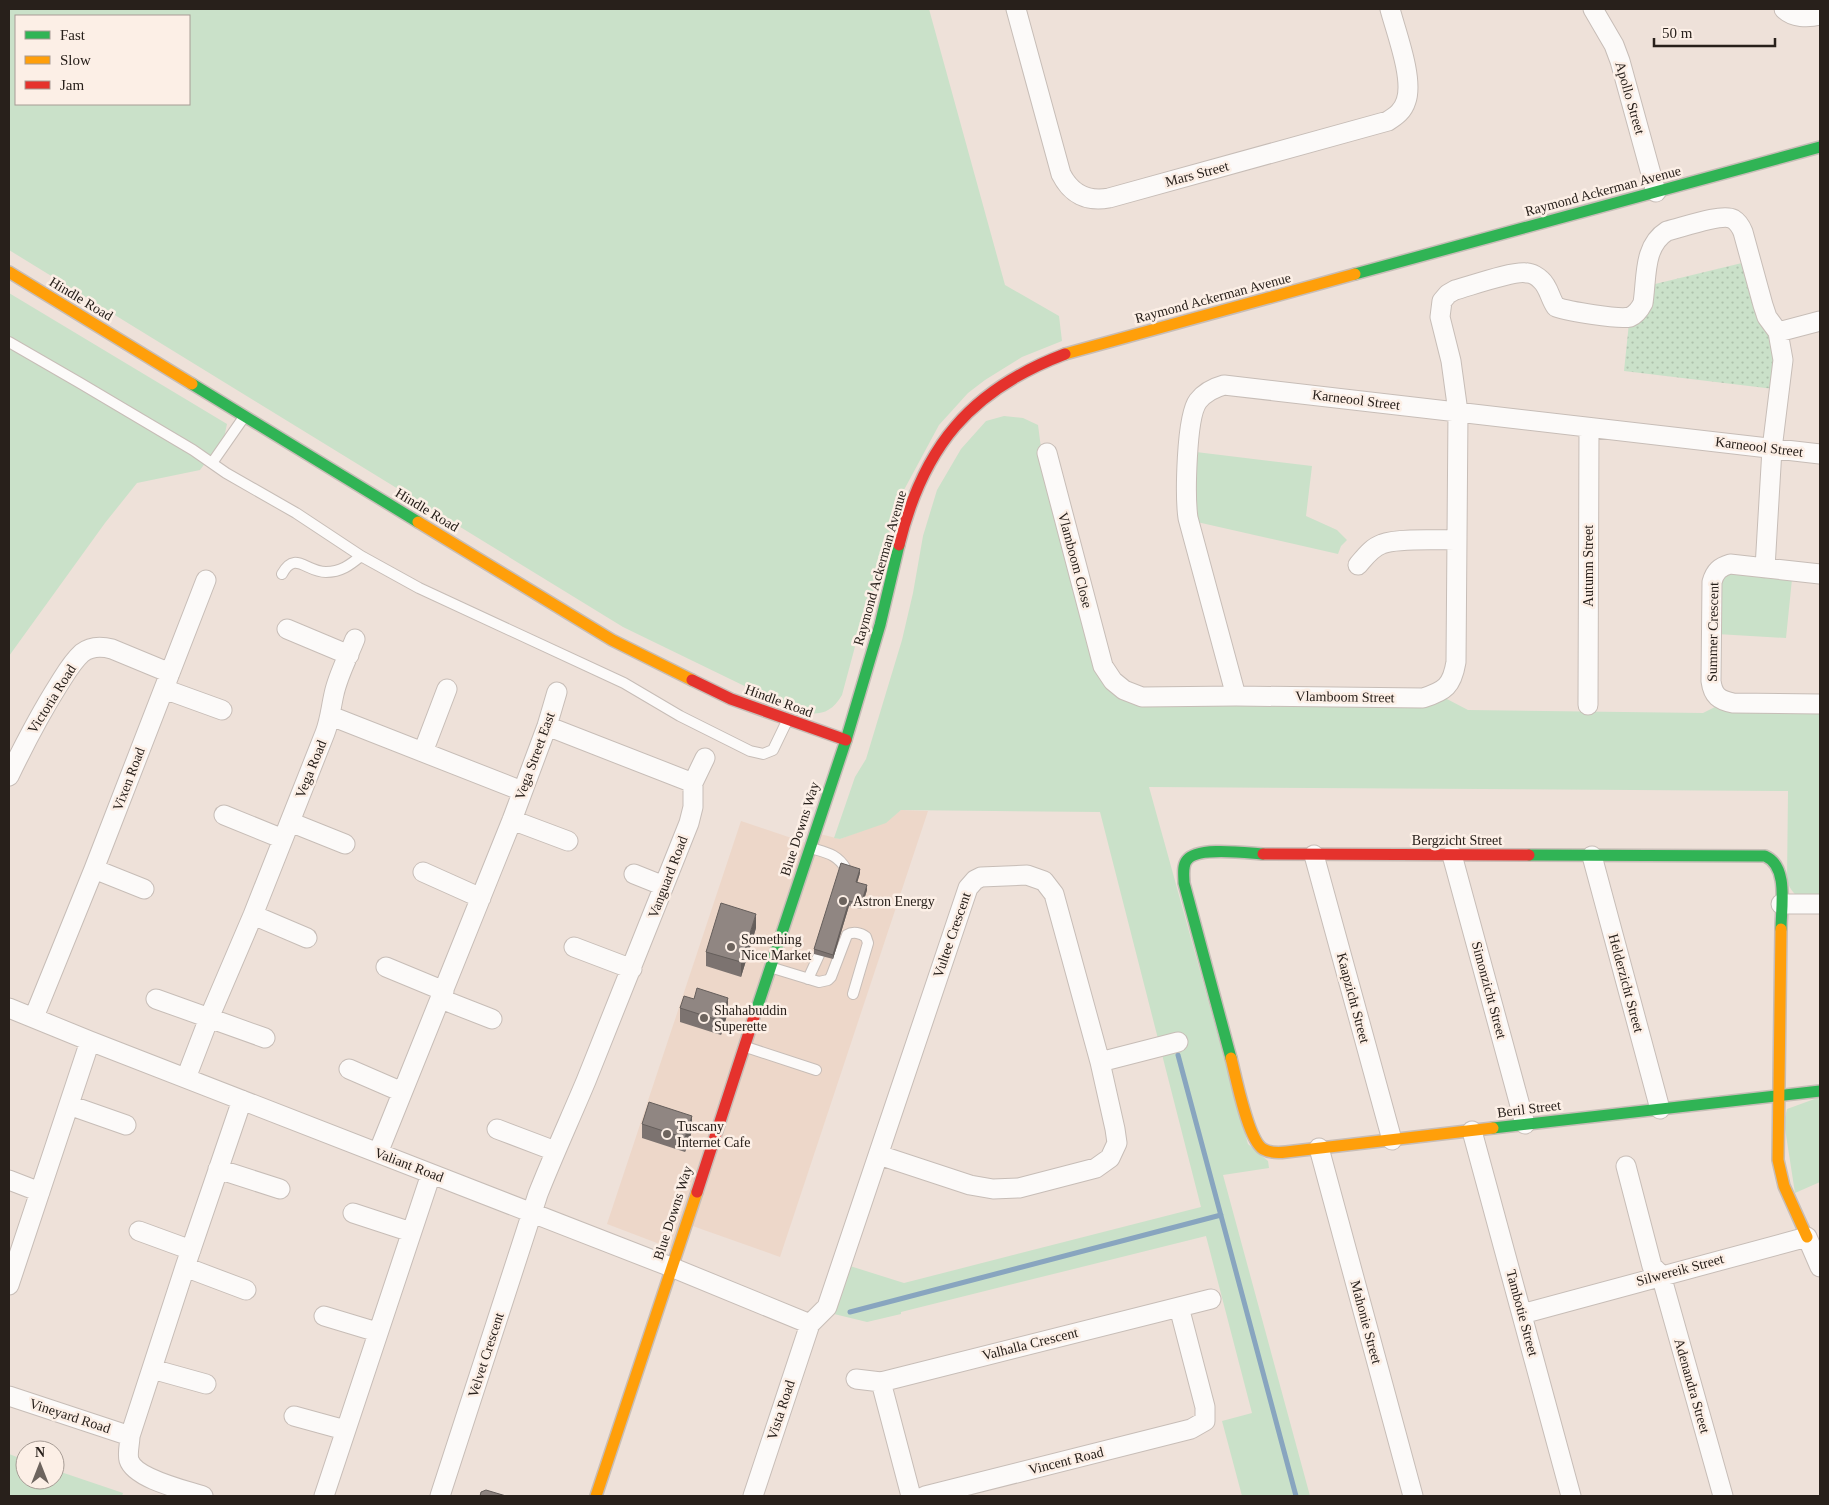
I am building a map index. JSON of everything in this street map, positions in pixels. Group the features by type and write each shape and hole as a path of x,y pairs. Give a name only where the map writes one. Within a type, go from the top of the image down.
{"street":[{"name":"Mars Street","path":"1016,9 1061,174 1071,189 1078,195 1094,200 1109,198 1388,121 1399,114 1406,103 1409,90 1407,74 1390,9"},
{"name":"Apollo Street","path":"1592,9 1614,45 1620,61 1656,192"},
{"path":"1784,9 1788,13 1799,17 1820,15"},
{"name":"Raymond Ackerman Avenue","path":"846,740 881,622 911,505 921,478 935,452 967,413 1020,373 1071,352 1820,147"},
{"name":"Vlamboom Street","path":"1103,666 1113,681 1124,690 1142,697 1423,698 1437,694 1447,687 1454,675 1456,662 1458,412 1451,361 1440,317 1442,301 1455,290 1516,273 1527,272 1537,276 1543,282 1556,307 1565,310 1618,317 1631,316 1639,310 1642,303 1649,253 1659,236 1667,231 1723,217 1732,218 1744,232 1763,305 1778,332"},
{"name":"Hindle Road","path":"9,272 612,640 731,699 846,740"},
{"path":"1765,568 1772,449 1783,360 1778,332 1820,321"},
{"name":"Karneool Street","path":"1236,696 1188,518 1186,499 1192,416 1196,403 1205,393 1224,385 1820,454"},
{"name":"Autumn Street","path":"1588,705 1589,428"},
{"name":"Vlamboom Close","path":"1047,453 1103,666"},
{"path":"1358,565 1368,553 1381,544 1456,540"},
{"name":"Summer Crescent","path":"1820,574 1730,564 1721,567 1714,574 1712,582 1712,690 1717,697 1723,701 1733,703 1820,704"},
{"name":"Vixen Road","path":"34,1017 94,869 206,580"},
{"name":"Vega Road","path":"186,1078 208,1018 253,915 331,716 334,694 352,647 287,629"},
{"name":"Victoria Road","path":"9,776 50,697 70,666 83,652 93,647 102,646 112,649 167,681"},
{"path":"167,681 222,710"},
{"path":"423,752 447,689"},
{"name":"Vega Street East","path":"378,1153 512,820 547,726 557,692"},
{"path":"331,716 522,791"},
{"path":"547,726 693,783"},
{"name":"Blue Downs Way","path":"596,1496 846,740"},
{"name":"Vanguard Road","path":"532,1213 555,1151 583,1089 632,969 691,817 694,794 693,783 705,758"},
{"path":"224,815 283,839"},
{"path":"512,820 568,841"},
{"path":"290,822 345,844"},
{"name":"Bergzicht Street","path":"1251,1132 1184,883 1183,872 1186,860 1192,854 1202,852 1314,855 1765,856 1776,862 1781,874 1779,1169 1783,1183 1806,1236"},
{"name":"Kaapzicht Street","path":"1314,855 1392,1140"},
{"name":"Simonzicht Street","path":"1452,855 1525,1124"},
{"name":"Helderzicht Street","path":"1592,856 1660,1109"},
{"path":"94,869 144,889"},
{"path":"423,872 481,898"},
{"path":"634,874 664,886"},
{"name":"Vultee Crescent","path":"810,1324 827,1307 878,1155 966,893 971,884 981,877 1027,875 1044,881 1054,894 1100,1062 1116,1129 1117,1143 1110,1158 1096,1168 1019,1188 993,1189 970,1185 878,1155"},
{"path":"1781,904 1820,904"},
{"path":"253,915 307,938"},
{"path":"574,947 632,969"},
{"path":"386,967 492,1019"},
{"path":"156,999 265,1038"},
{"name":"Valiant Road","path":"9,1008 671,1267 810,1324"},
{"path":"9,1285 90,1041"},
{"path":"1100,1062 1178,1042"},
{"path":"349,1069 402,1092"},
{"name":"Beril Street","path":"1251,1132 1257,1144 1267,1151 1281,1152 1820,1091"},
{"path":"203,1496 144,1476 129,1460 130,1436 242,1100"},
{"path":"69,1105 126,1125"},
{"path":"497,1128 555,1151"},
{"name":"Tambotie Street","path":"1472,1131 1570,1496"},
{"name":"Mahonie Street","path":"1318,1148 1413,1496"},
{"name":"Adenandra Street","path":"1626,1166 1652,1266 1661,1275 1723,1496"},
{"path":"218,1169 280,1189"},
{"path":"324,1496 431,1174"},
{"path":"9,1180 40,1192"},
{"path":"354,1213 411,1232"},
{"name":"Velvet Crescent","path":"440,1496 532,1213"},
{"path":"139,1231 246,1290"},
{"path":"1806,1236 1820,1267"},
{"name":"Silwereik Street","path":"1522,1314 1806,1236"},
{"name":"Valhalla Crescent","path":"856,1379 881,1382 1212,1299"},
{"name":"Vincent Road","path":"925,1496 1191,1430 1205,1421 1204,1407 1179,1307"},
{"path":"324,1316 377,1332"},
{"name":"Vista Road","path":"756,1495 810,1324"},
{"path":"152,1368 206,1384"},
{"path":"881,1382 911,1496"},
{"name":"Vineyard Road","path":"9,1396 130,1436"},
{"path":"294,1416 345,1430"}],"lane":[{"path":"9,342 193,450 226,473 296,513 361,556 419,588 624,683 680,716 757,754 769,753 773,750 788,720"},
{"path":"212,463 245,416"},
{"path":"282,574 287,566 296,562 320,572 335,571 344,568 361,556"},
{"path":"810,847 836,856 842,861 846,869"},
{"path":"770,968 819,982 828,980 846,938 851,933 860,934 866,937 868,943 853,994"},
{"path":"808,979 819,955"},
{"path":"744,1047 816,1070"}],"shaded area":[{"path":"901,810 928,811 780,1257 687,1224 678,1251 607,1224 741,821 812,845 816,833 840,839 887,821"}],"green space":[{"path":"9,9 929,9 1005,285 1059,316 1062,341 1022,357 985,380 968,393 939,425 898,501 842,695 833,707 818,713 798,712 623,627 9,250"},
{"path":"1746,262 1774,344 1774,389 1624,371 1629,323 1651,285"},
{"path":"9,293 227,424 224,438 200,470 137,483 105,523 9,656"},
{"path":"1004,416 1023,418 1038,425 1042,456 1121,695 1445,698 1468,710 1703,713 1719,705 1820,710 1820,898 1796,895 1787,881 1788,791 1149,787 1248,1144 1268,1161 1269,1168 1223,1175 1310,1496 1242,1496 1222,1421 1252,1413 1206,1236 867,1322 834,1314 850,1266 904,1283 1201,1207 1100,812 901,810 886,823 840,839 834,838 855,777 866,759 902,640 923,536 937,490 961,449 986,421"},
{"path":"1196,452 1312,466 1306,516 1337,530 1347,540 1341,546 1338,554 1197,522 1194,507"},
{"path":"1728,572 1792,579 1786,638 1717,634 1718,583"},
{"path":"1820,1097 1820,1182 1795,1193 1784,1122 1787,1109"},
{"path":"9,1454 15,1456 15,1490 65,1490 65,1473 123,1493 122,1496 9,1496"}],"building":[{"path":"841,863 860,869 856,882 867,885 861,904 849,901 833,955 814,949"},
{"name":"Something Nice Market","path":"721,903 756,914 741,962 706,952"},
{"path":"697,988 728,998 721,1021 680,1008 684,996 694,999"},
{"path":"649,1102 692,1116 685,1138 642,1124"},
{"path":"486,1490 506,1496 480,1496 481,1492"}],"waterway":[{"path":"1178,1055 1296,1496"},
{"path":"850,1312 1221,1215"}],"traffic: fast":[{"path":"1355,274 1820,147"},
{"path":"192,384 418,522"},
{"path":"755,1014 846,740 880,625 899,545"},
{"path":"1231,1058 1184,883 1184,868 1187,860 1201,853 1223,851 1263,854"},
{"path":"1529,855 1765,856 1773,861 1781,878 1781,929"},
{"path":"1493,1128 1820,1091"}],"traffic: slow":[{"path":"9,272 192,384"},
{"path":"1065,354 1355,274"},
{"path":"418,522 612,640 692,680"},
{"path":"1781,929 1778,1160 1784,1186 1807,1237"},
{"path":"1231,1058 1252,1134 1263,1149 1268,1151 1283,1152 1493,1128"},
{"path":"596,1496 697,1192"}],"traffic: jam":[{"path":"899,545 909,510 922,479 937,451 955,426 977,404 1002,385 1065,354"},
{"path":"692,680 731,699 846,740"},
{"path":"1263,854 1529,855"},
{"path":"697,1192 755,1014"}],"place":[{"name":"Astron Energy","path":"843,901"},
{"name":"Something Nice Market","path":"731,947"},
{"name":"Shahabuddin Superette","path":"704,1018"},
{"name":"Tuscany Internet Cafe","path":"667,1134"}]}
